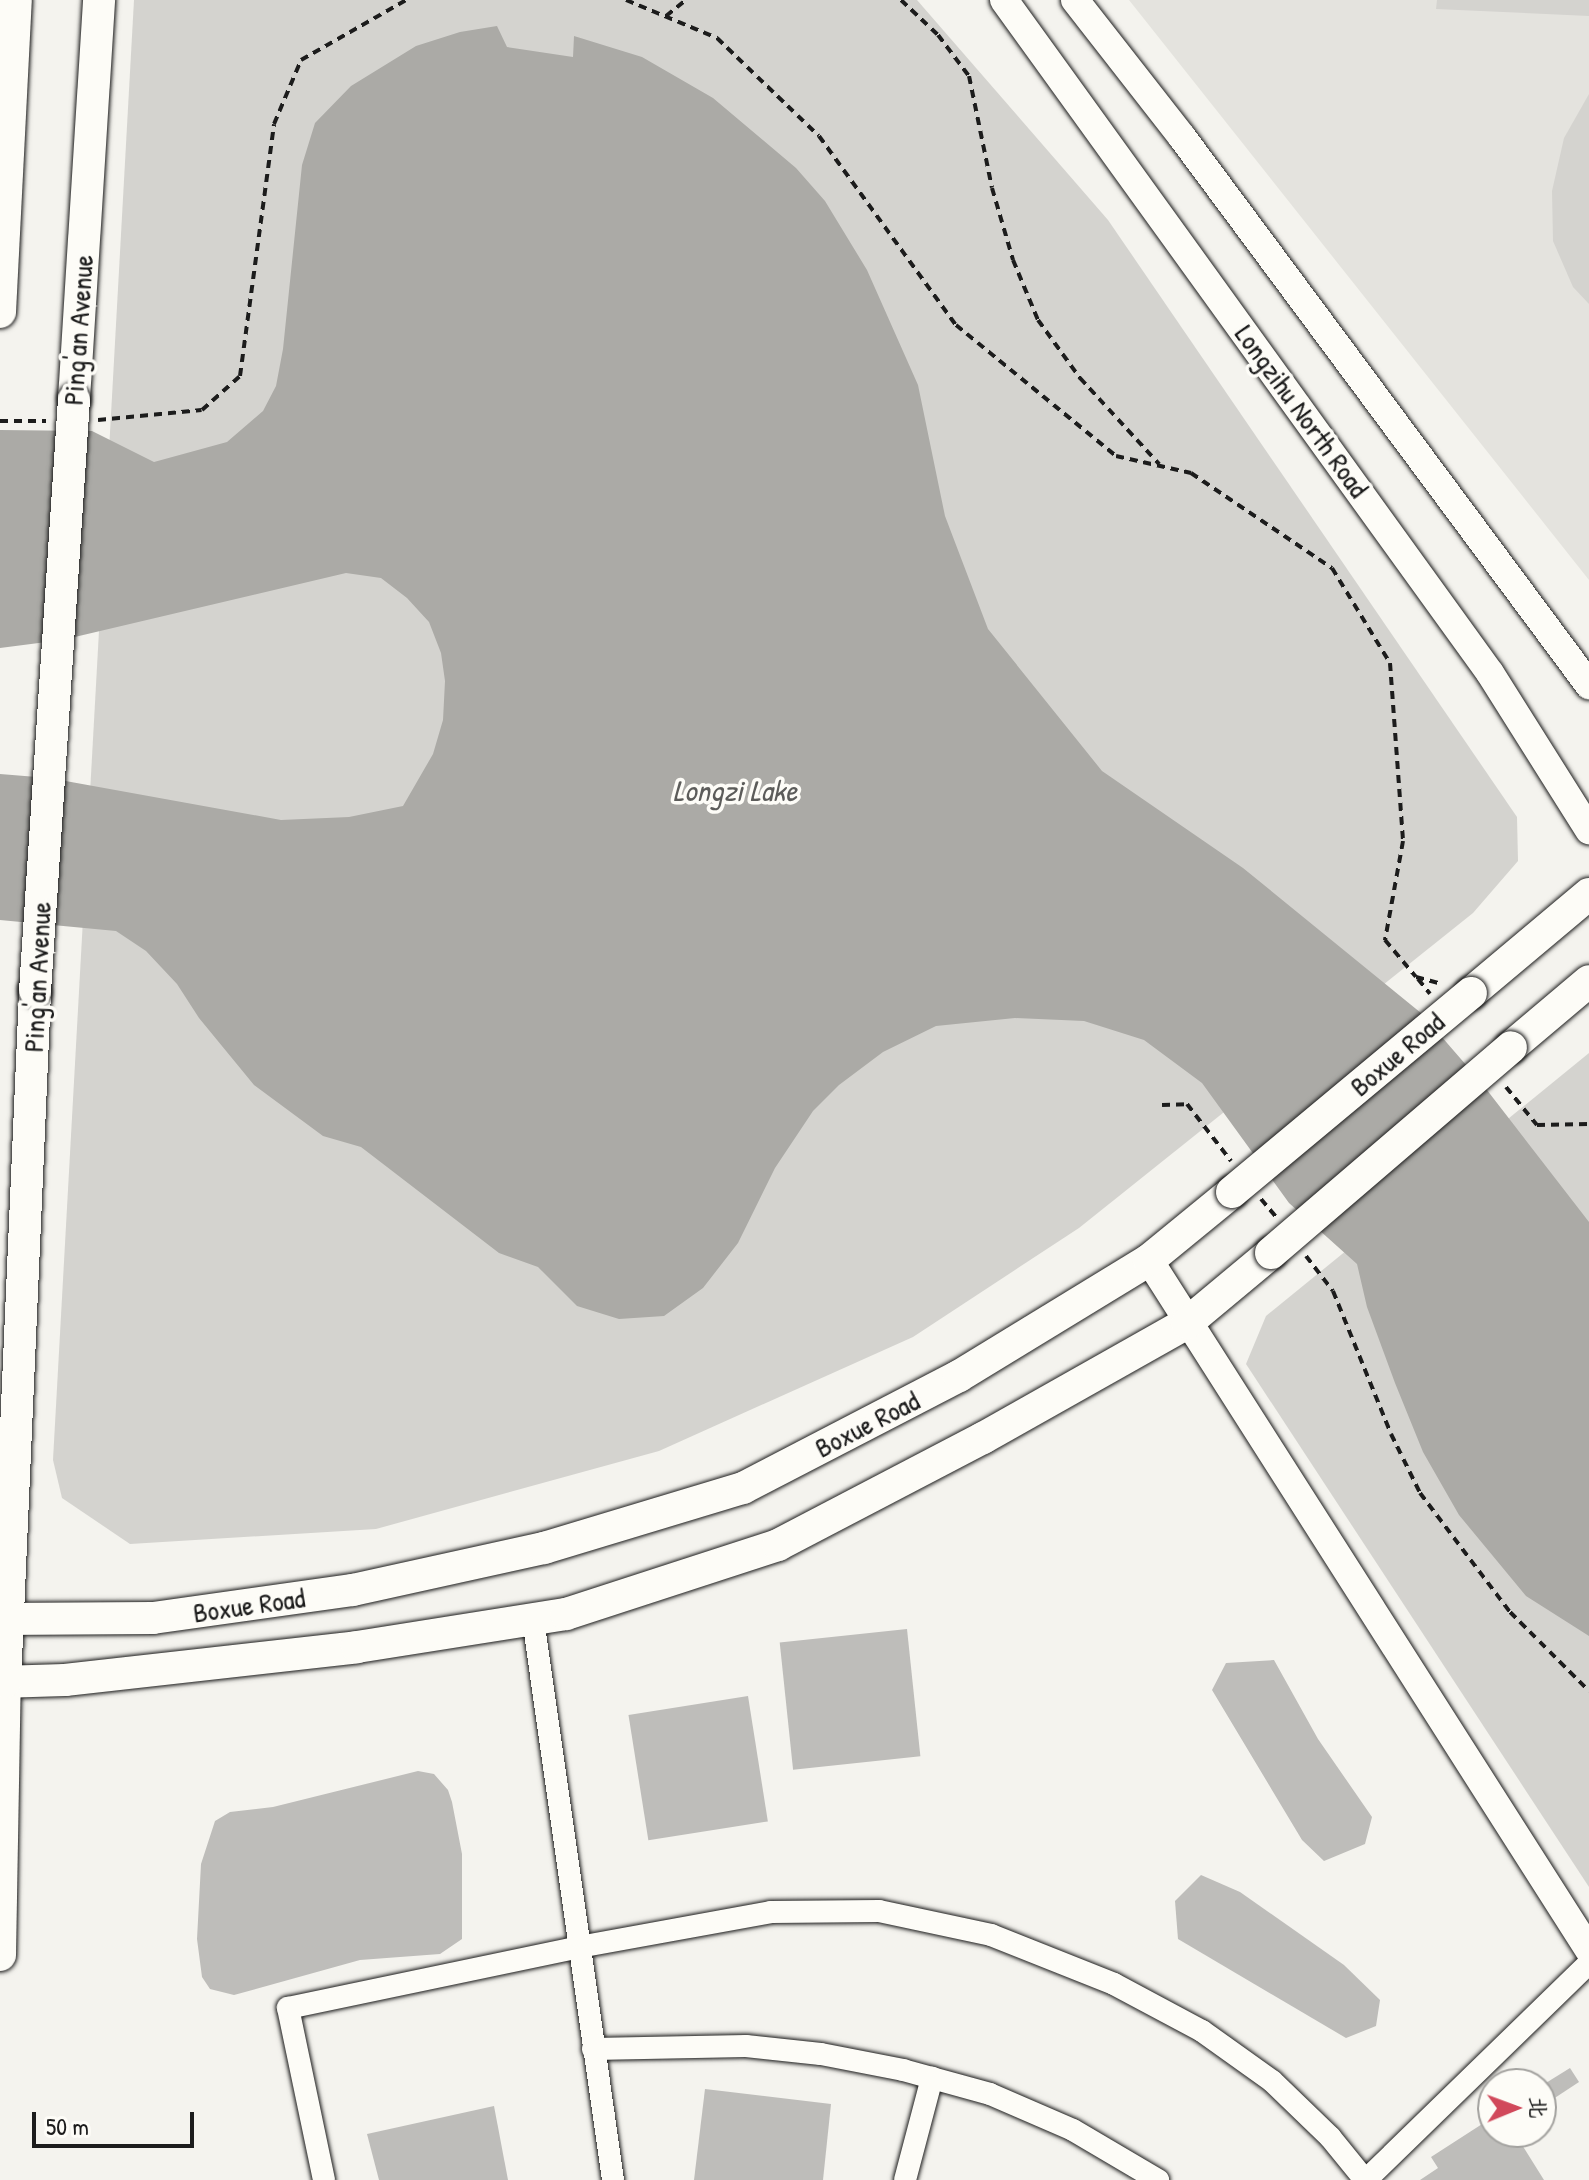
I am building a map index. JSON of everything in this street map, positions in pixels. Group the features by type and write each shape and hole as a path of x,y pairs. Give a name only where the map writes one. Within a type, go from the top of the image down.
{"main road":[{"path":"0,312 16,0"},
{"name":"Ping'an Avenue","path":"0,1955 4,1619 35,991 83,410 99,0"},
{"name":"Boxue Road","path":"4,1619 153,1618 353,1590 544,1548 743,1488 959,1376 1149,1260 1589,894"},
{"name":"Boxue Road","path":"3,1682 65,1680 357,1647 566,1614 778,1545 983,1438 1187,1323 1278,1241 1589,981"}],"street":[{"name":"Longzihu North Road","path":"1004,0 1490,673 1589,830"},
{"path":"1075,0 1182,137 1589,685"},
{"path":"1149,1260 1589,1950"},
{"path":"533,1619 613,2180"},
{"path":"324,2180 288,2008 579,1947 771,1912 879,1911 991,1935 1114,1984 1202,2031 1272,2081 1330,2137 1365,2180 1589,1963"},
{"path":"593,2049 746,2046 821,2054 932,2078 990,2094 1073,2130 1158,2180"},
{"path":"905,2180 932,2078"}],"path":[{"path":"83,410 202,410 240,376 274,124 301,60 406,0"},
{"path":"626,0 717,38 819,136 956,325 1116,456 1191,473 1332,568 1390,663 1403,841 1385,940 1416,977 1471,993"},
{"path":"666,17 686,0"},
{"path":"901,0 938,35 969,76 992,188 1013,260 1038,320 1080,378 1161,466"},
{"path":"0,421 46,421"},
{"path":"1162,1105 1187,1104 1278,1241"},
{"path":"1304,1253 1333,1291 1391,1434 1420,1493 1510,1612 1589,1691"}],"shaded area":[{"path":"134,0 917,0 1108,220 1517,817 1518,861 1473,913 1079,1228 913,1337 659,1451 376,1529 130,1544 62,1498 53,1460"},
{"path":"1129,0 1589,0 1589,580"},
{"path":"1437,0 1589,0 1589,16 1436,9"},
{"path":"1589,94 1589,304 1573,287 1553,241 1552,191 1564,138"},
{"path":"1589,1053 1589,1887 1246,1364 1266,1316"}],"water":[{"name":"Longzi Lake","path":"497,26 507,47 573,57 574,36 642,57 713,98 796,168 825,201 867,270 918,385 945,516 988,629 1102,771 1243,868 1421,1013 1480,1081 1589,1222 1589,1636 1526,1596 1459,1515 1423,1452 1367,1307 1357,1264 1289,1203 1202,1083 1144,1040 1084,1021 1015,1018 936,1026 883,1052 839,1085 813,1111 775,1168 738,1243 703,1288 664,1316 619,1319 577,1306 538,1267 499,1253 361,1147 323,1136 254,1085 199,1018 177,984 146,951 116,931 0,920 0,774 49,778 281,820 349,817 403,806 433,754 443,720 445,681 441,653 429,622 407,598 381,578 346,573 62,640 0,648 0,430 92,431 154,462 227,442 263,411 276,386 283,349 302,165 315,123 351,86 416,46 460,32"}],"building":[{"path":"907,1629 920,1756 793,1770 780,1642"},
{"path":"1274,1660 1318,1739 1372,1817 1365,1844 1324,1861 1302,1840 1212,1690 1226,1663"},
{"path":"748,1696 768,1821 648,1840 628,1715"},
{"path":"418,1771 434,1774 448,1790 452,1802 462,1854 462,1939 440,1954 360,1960 234,1995 210,1989 202,1977 197,1939 201,1864 215,1821 230,1812 273,1807"},
{"path":"1201,1875 1240,1892 1344,1965 1380,2000 1376,2026 1346,2038 1178,1939 1175,1901"},
{"path":"1570,2068 1579,2082 1557,2096 1557,2076"},
{"path":"705,2089 831,2104 823,2180 694,2180"},
{"path":"494,2106 508,2180 379,2180 367,2134"},
{"path":"1477,2127 1477,2148 1524,2148 1544,2180 1420,2180 1438,2168 1431,2157"}]}
